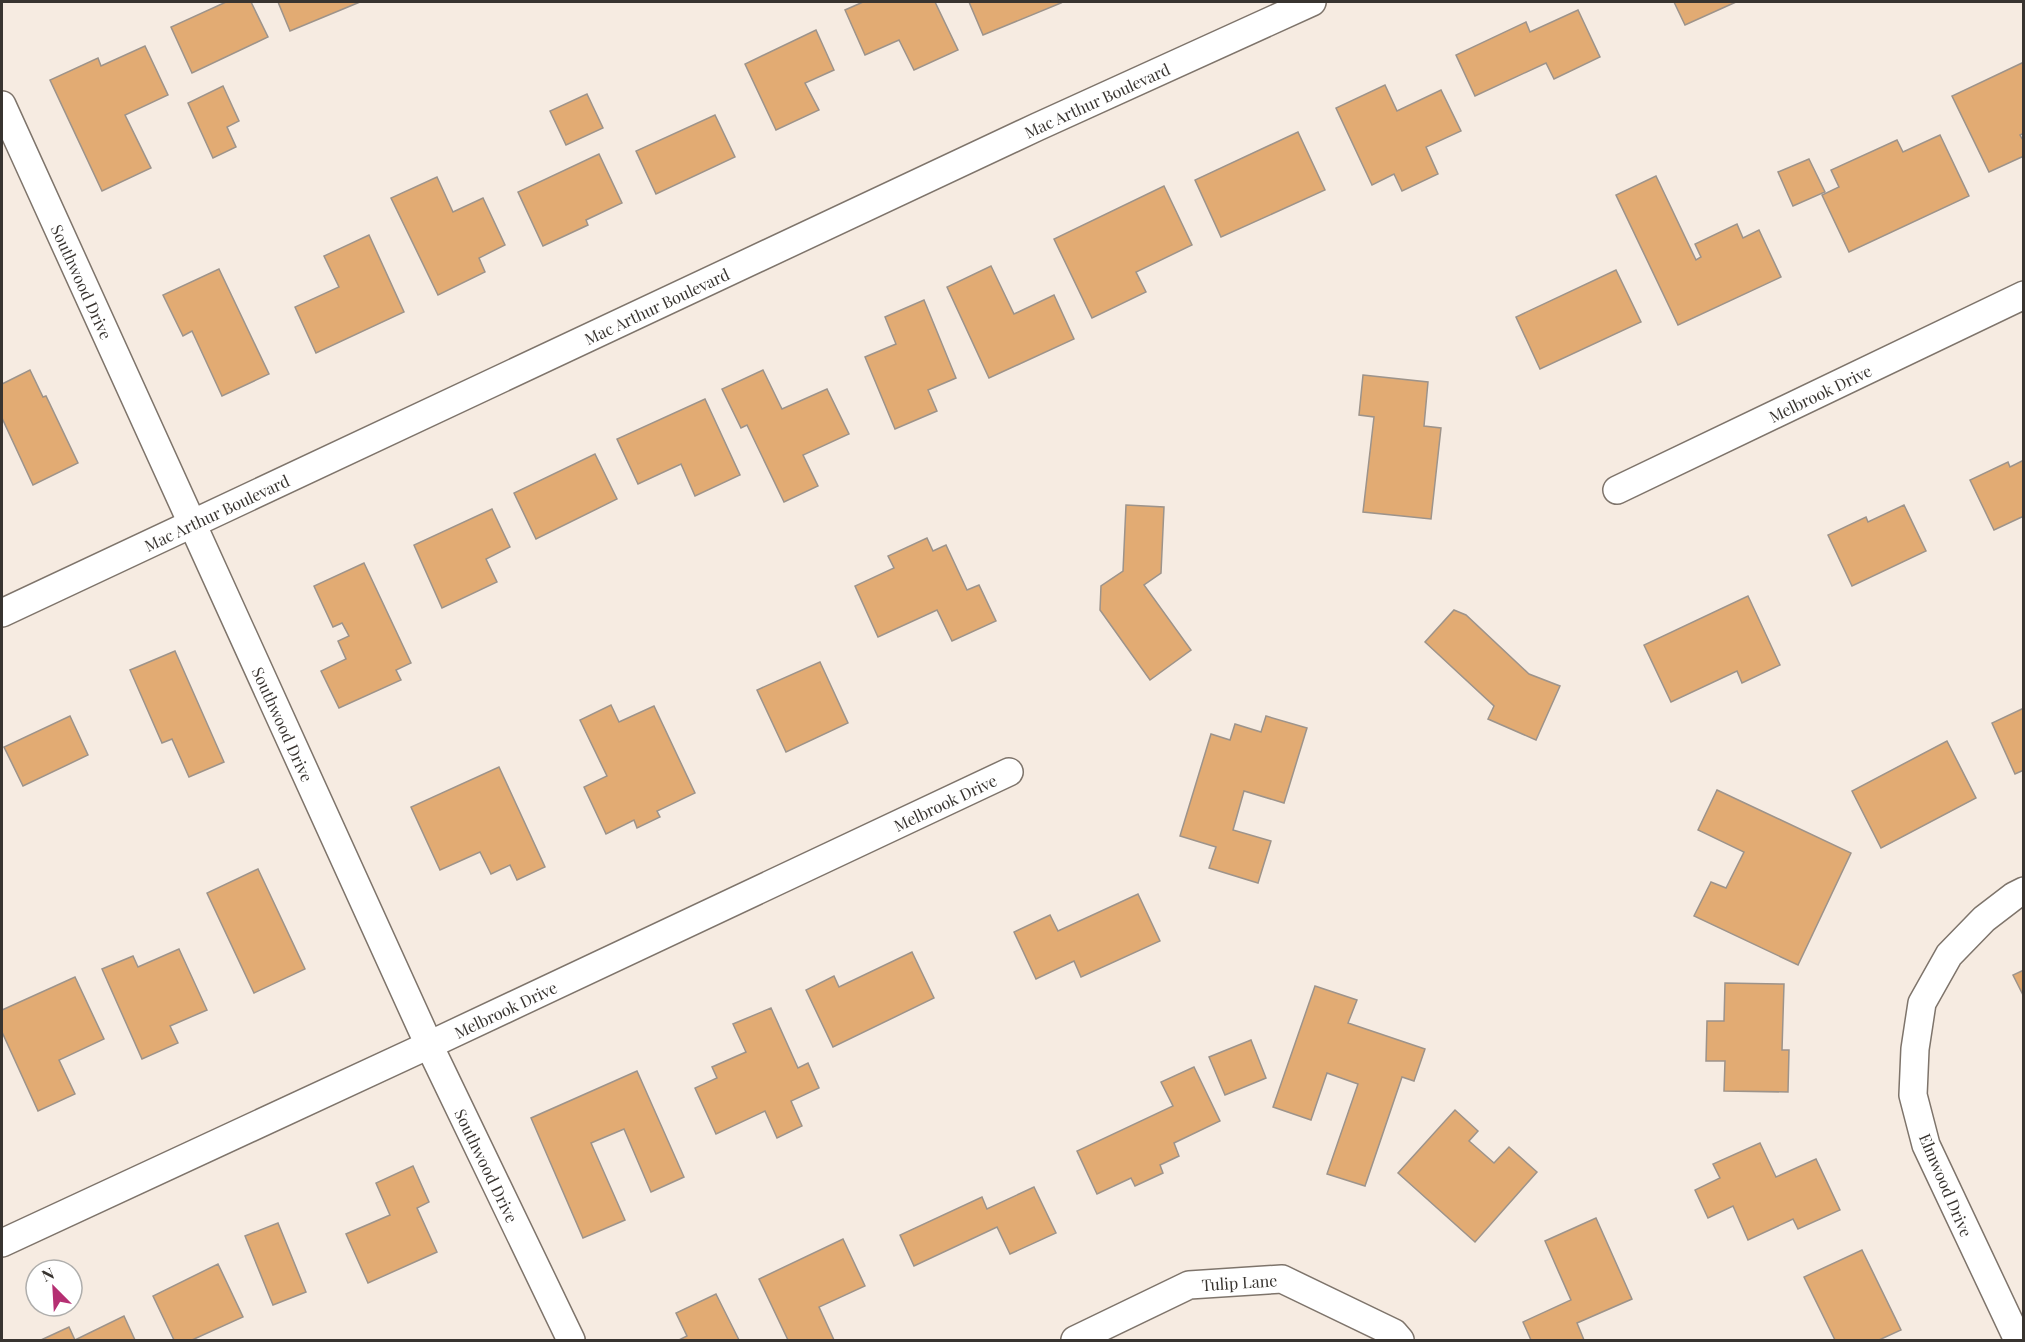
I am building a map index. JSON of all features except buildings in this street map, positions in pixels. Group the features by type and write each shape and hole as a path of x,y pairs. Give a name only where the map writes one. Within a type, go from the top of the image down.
{"street":[{"name":"Mac Arthur Boulevard","path":"2,613 1026,132 1312,2"},
{"name":"Southwood Drive","path":"2,105 429,1045 571,1341"},
{"name":"Melbrook Drive","path":"1617,490 2024,295"},
{"name":"Melbrook Drive","path":"2,1243 1009,772"},
{"name":"Elmwood Drive","path":"2018,1341 1926,1145 1913,1095 1914,1048 1923,1003 1950,955 1984,919 2024,891"},
{"name":"Tulip Lane","path":"1075,1341 1189,1285 1282,1279 1394,1333 1400,1341"}]}
